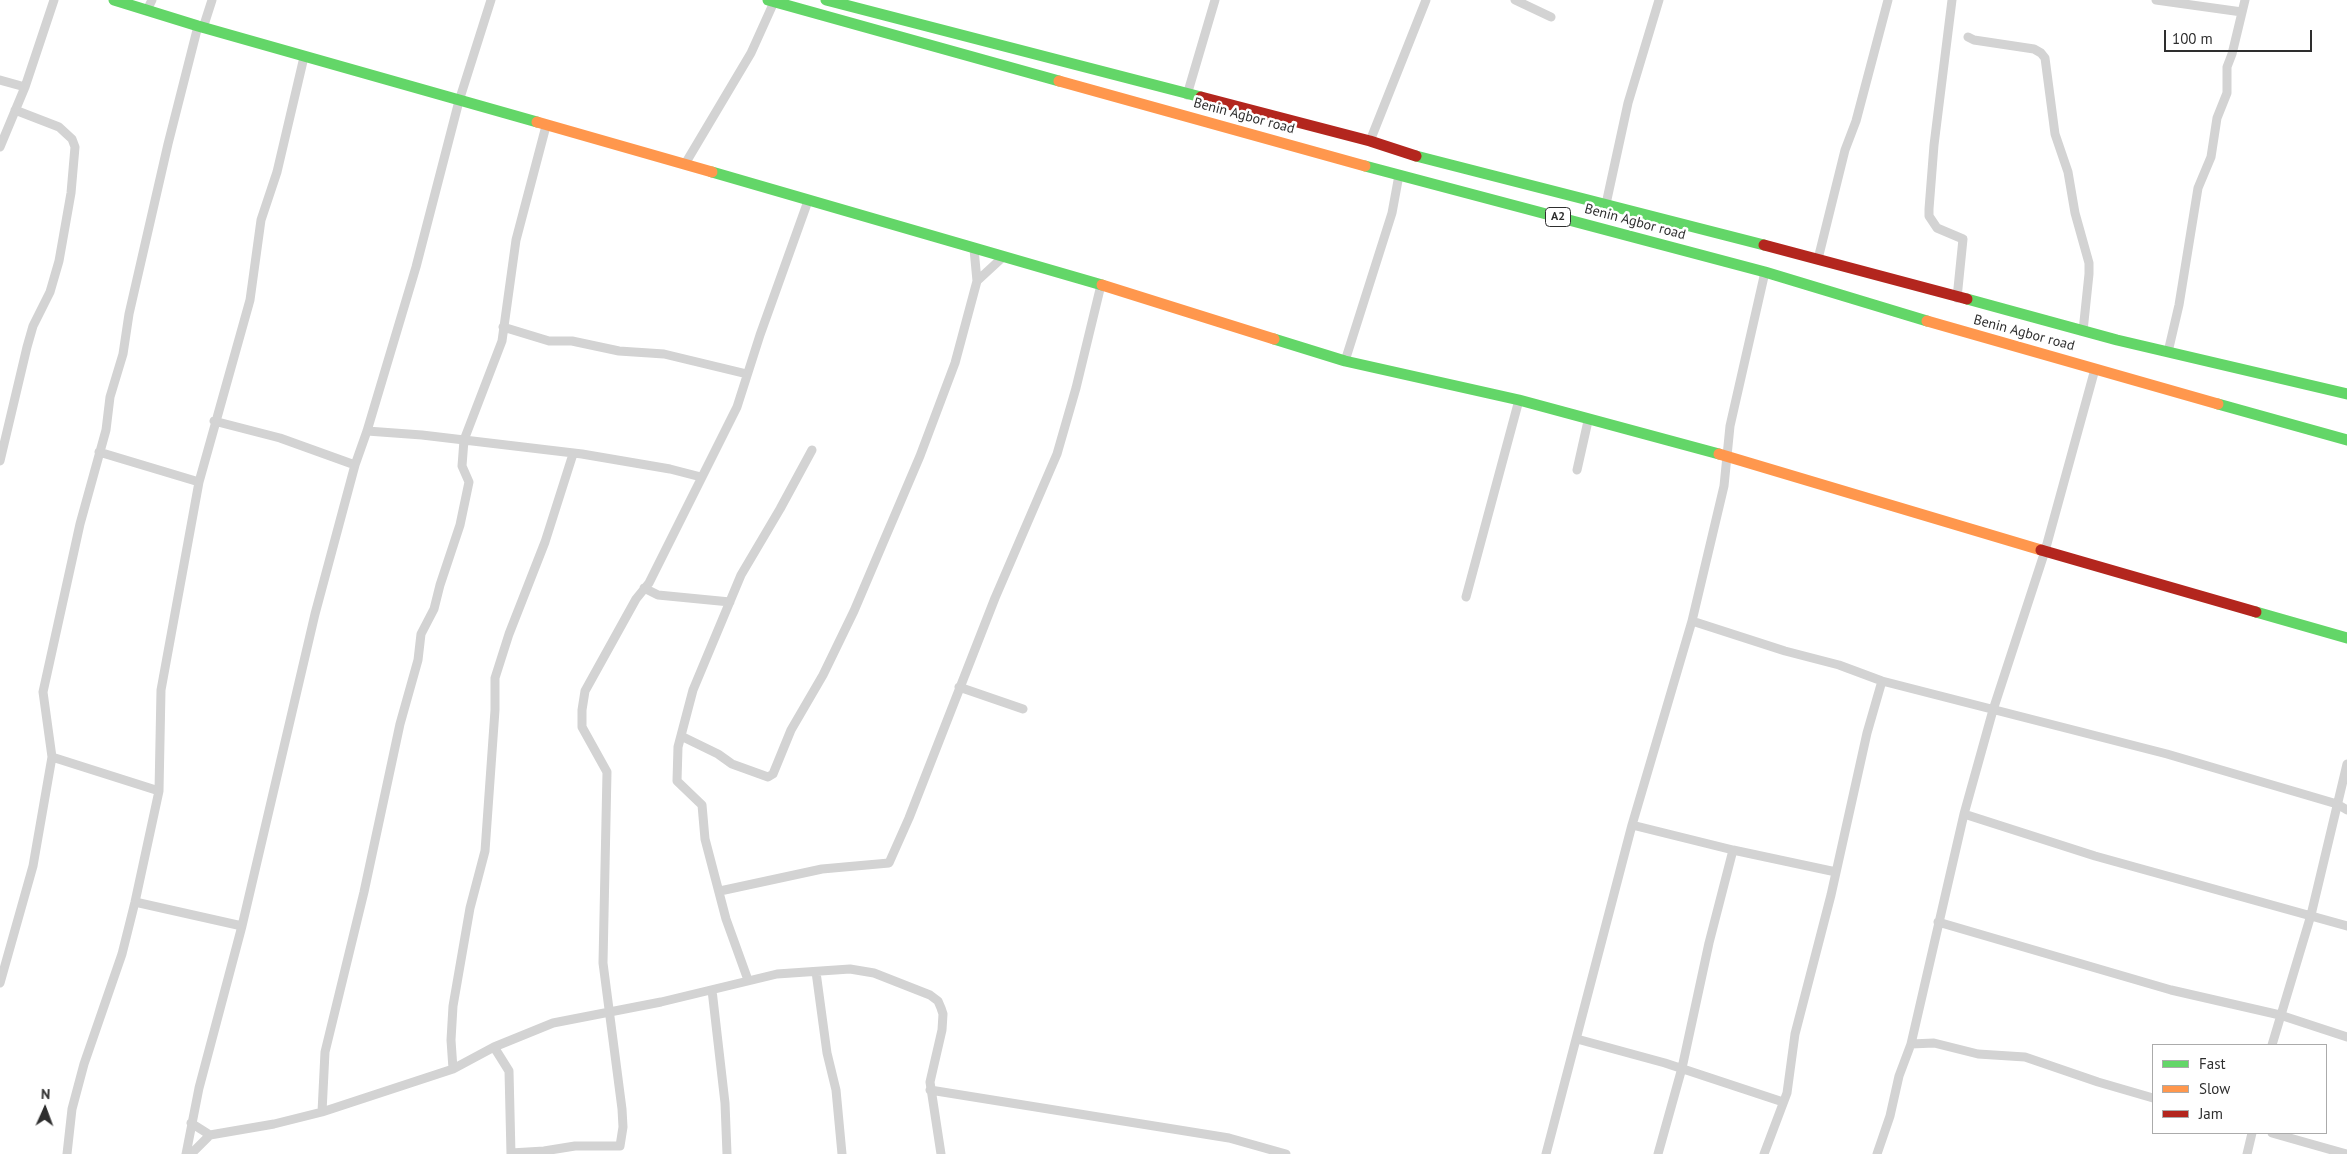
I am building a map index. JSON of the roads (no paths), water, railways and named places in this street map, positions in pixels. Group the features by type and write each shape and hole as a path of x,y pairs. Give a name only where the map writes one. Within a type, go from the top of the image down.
{"main road":[{"path":"114,0 150,5 201,27 685,164 808,202 1101,285 1345,361 1519,400 1588,421 1726,456 2347,638"},
{"name":"Benin Agbor road","path":"771,1 1399,175 1765,272 1949,328 2347,440"},
{"name":"Benin Agbor road","path":"832,1 1370,141 1423,158 1818,259 2083,331 2347,394"}],"street":[{"path":"0,147 25,87 54,0"},
{"path":"0,983 33,866 52,757 43,692 80,524 106,430 110,396 123,354 129,314 168,144 201,27 212,0"},
{"path":"186,1154 191,1123 242,926 315,614 355,465 416,267 459,101 491,0"},
{"path":"1186,94 1215,0"},
{"path":"1370,141 1426,0"},
{"path":"1514,0 1551,17"},
{"path":"1606,204 1628,103 1659,0"},
{"path":"1818,259 1845,150 1856,121 1888,0"},
{"path":"1952,0 1928,209 1932,223 1938,228 1955,233 1963,239 1957,298"},
{"path":"2156,0 2242,12"},
{"path":"2168,352 2179,305 2198,188 2211,157 2217,118 2227,92 2227,67 2245,0"},
{"path":"685,164 751,53 771,1"},
{"path":"832,1 832,18"},
{"path":"1968,37 1974,40 2034,49 2045,58 2055,134 2068,172 2075,213 2089,263 2083,331"},
{"path":"67,1154 72,1109 84,1064 122,954 136,902 159,790 161,690 199,482 214,421 250,300 261,220 277,172 304,57"},
{"path":"0,80 25,87"},
{"path":"0,461 33,326 50,292 59,261 71,193 75,147 72,139 59,127 15,110"},
{"path":"322,1112 325,1052 376,838 386,783 418,660 421,634 434,608 460,525 469,482 462,466 464,440 502,341 516,240 546,126"},
{"path":"1345,361 1392,213 1399,175"},
{"path":"494,1047 509,1071 511,1154 574,1146 620,1150 623,1127 622,1109 611,1011 603,963 607,772 582,727 585,692 636,599 644,588 737,407 808,202"},
{"path":"681,736 718,754 732,764 768,777 773,774 791,730 823,675 854,611 920,456 955,363 978,281 974,249"},
{"path":"978,281 1003,257"},
{"path":"1546,1154 1632,825 1692,621 1724,486 1730,426 1765,272"},
{"path":"720,891 822,869 889,863 909,818 959,687 1056,454 1076,388 1101,285"},
{"path":"504,327 549,340 572,341 619,351 664,354 747,374"},
{"path":"1879,1153 1899,1076 1911,1044 1964,814 1992,710 2045,551 2095,369"},
{"path":"1466,597 1519,400"},
{"path":"214,421 280,438 355,465"},
{"path":"1576,470 1588,421"},
{"path":"367,431 464,440 573,454 670,469 701,477"},
{"path":"748,980 726,919 705,839 702,805 677,781 681,736 693,690 741,575 812,450"},
{"path":"99,452 199,482"},
{"path":"453,1069 451,1040 453,1006 470,908 485,851 495,710 495,678 509,634 546,542 573,454"},
{"path":"644,588 658,595 730,602"},
{"path":"1692,621 1785,651 1839,665 1882,681 2167,754 2337,804 2347,810"},
{"path":"1764,1154 1783,1102 1791,1073 1795,1034 1836,872 1867,733 1882,681"},
{"path":"959,687 1023,709"},
{"path":"52,757 159,790"},
{"path":"2272,1044 2311,915 2347,764"},
{"path":"1964,814 2095,856 2347,926"},
{"path":"1632,825 1733,850 1836,872"},
{"path":"1658,1154 1682,1068 1707,952 1733,850"},
{"path":"136,902 242,926"},
{"path":"1938,922 2163,988 2280,1015 2347,1037"},
{"path":"191,1154 210,1135 274,1124 322,1112 453,1069 494,1047 553,1023 712,990 777,974 850,969 874,973 919,990 938,1001 943,1014 942,1030 932,1069 930,1090 941,1154"},
{"path":"816,972 827,1052 837,1098 842,1154"},
{"path":"712,990 725,1103 727,1154"},
{"path":"1577,1039 1682,1068 1783,1102"},
{"path":"1911,1044 1934,1043 1978,1054 2025,1057 2098,1082 2152,1098"},
{"path":"930,1090 1229,1138 1286,1154"},
{"path":"191,1123 210,1135"},
{"path":"2248,1154 2252,1134"},
{"path":"2276,1134 2346,1154"}]}
